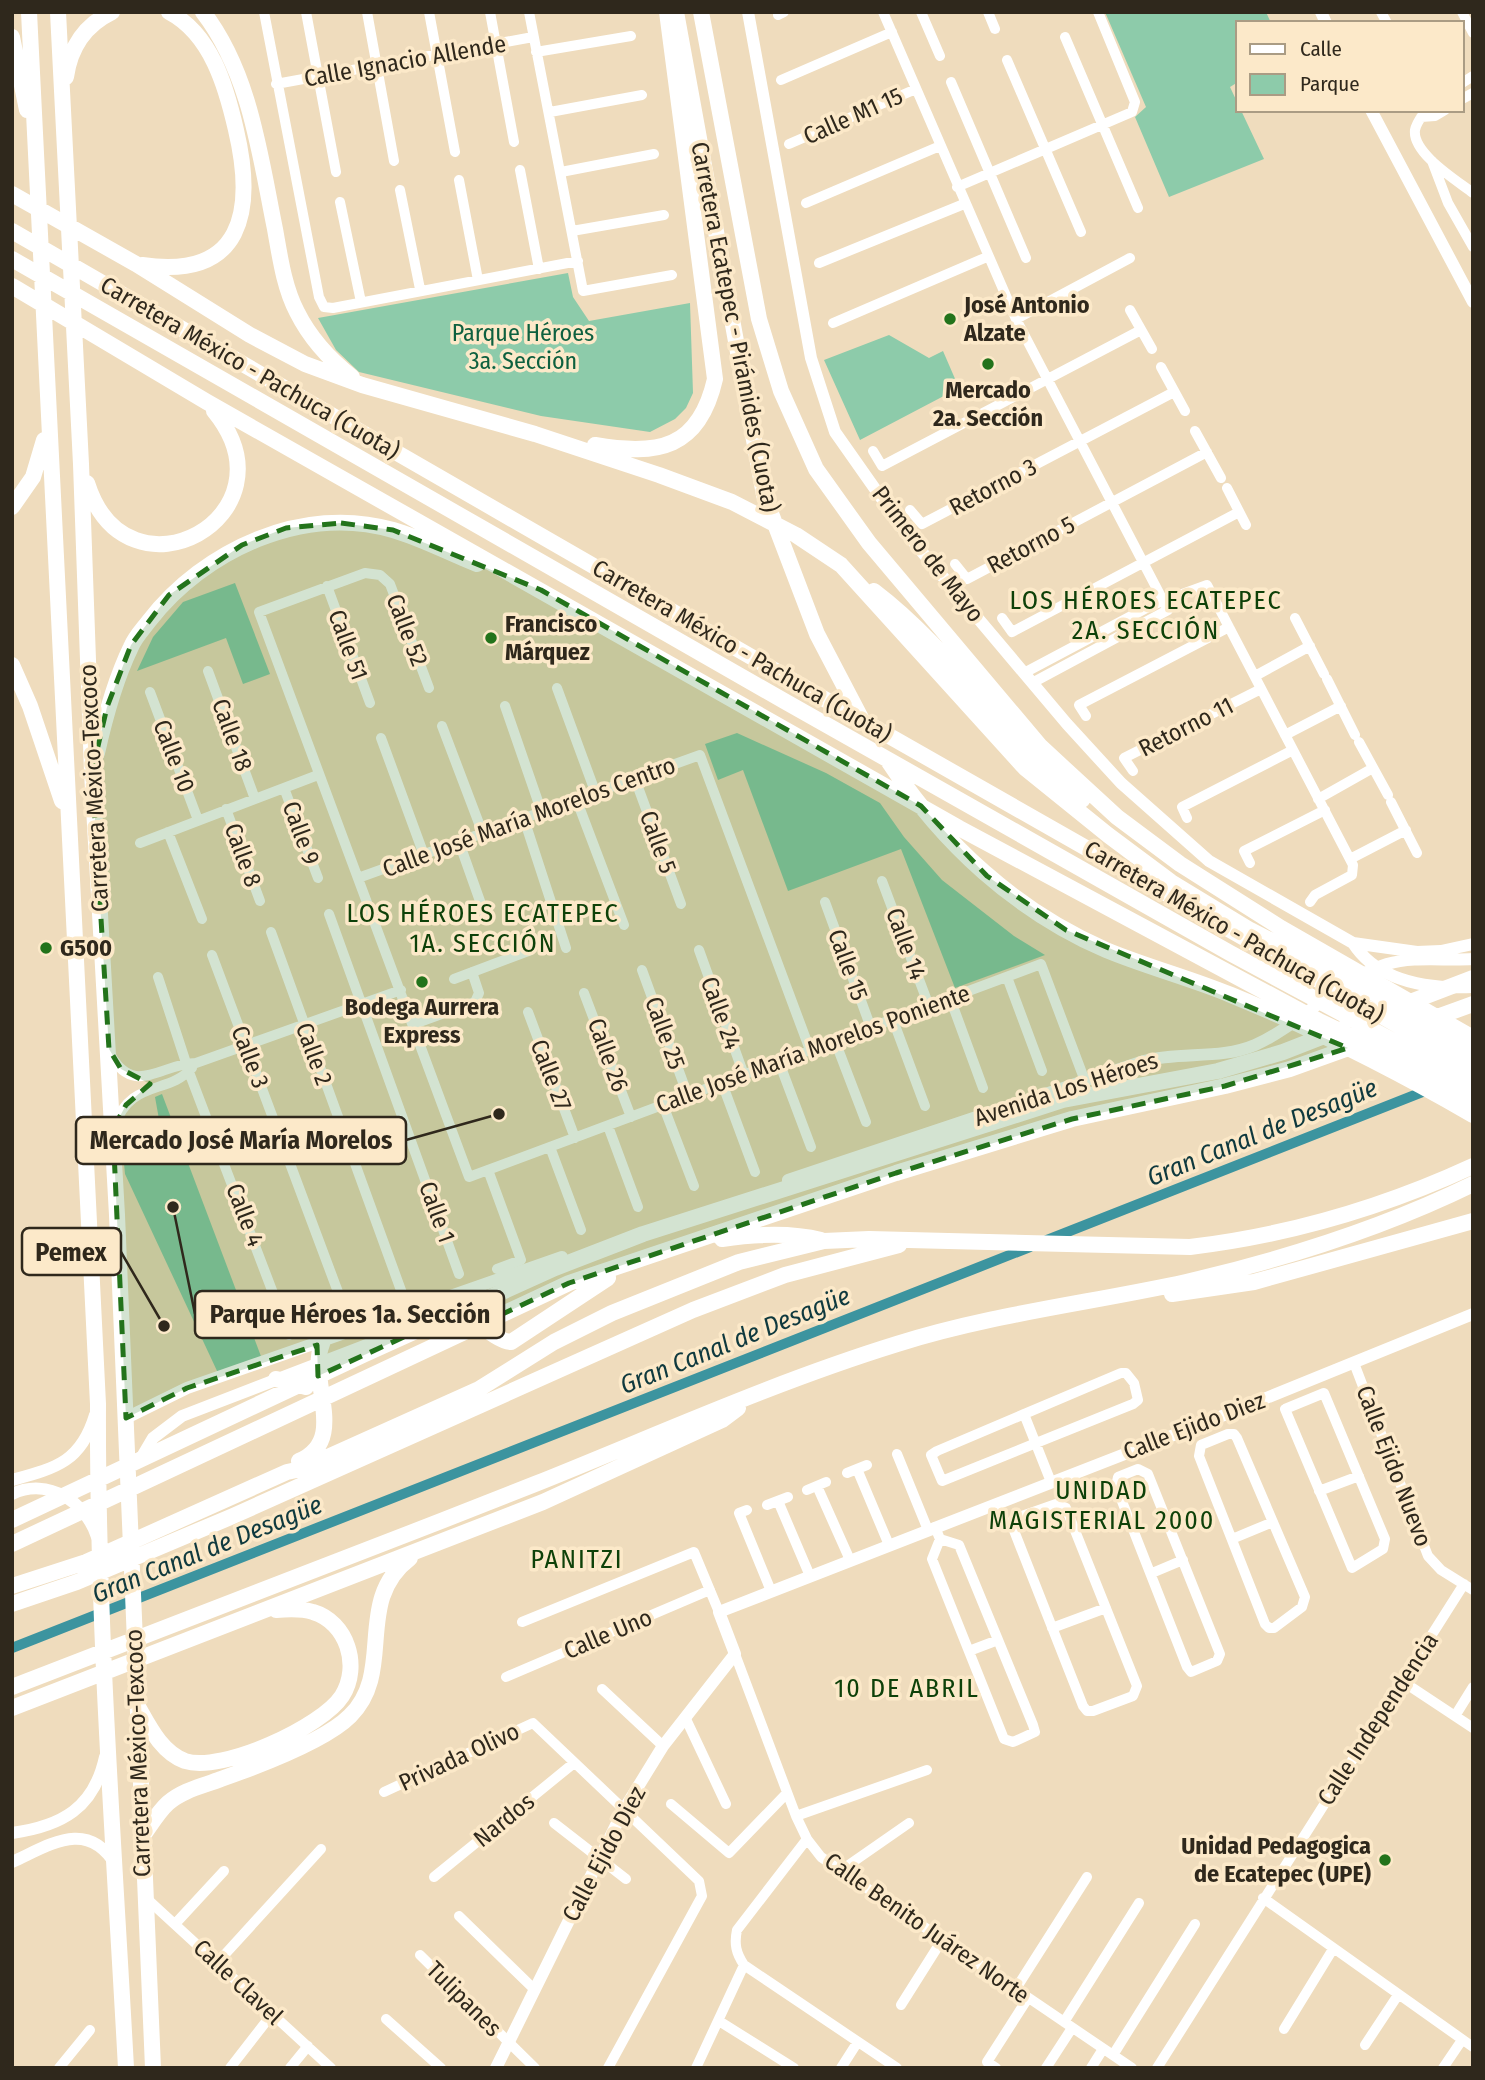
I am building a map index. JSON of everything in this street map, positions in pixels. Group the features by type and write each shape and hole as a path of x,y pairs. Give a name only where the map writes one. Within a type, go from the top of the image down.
{"highway":[{"name":"Carretera México-Texcoco","path":"29,12 98,1404 98,1544 103,1685 116,1865 126,2068"},
{"name":"Carretera México-Texcoco","path":"58,12 81,464 92,772 113,1129 142,1837 155,2066"},
{"path":"62,104 68,63 77,43 88,28 112,12"},
{"path":"136,264 185,268 203,261 220,251 234,235 242,218 243,167 226,93 203,42 189,25 169,12"},
{"path":"203,12 227,52 250,110 283,269 296,311 319,347 362,385"},
{"path":"535,434 625,450 652,450 675,442 691,430 707,407 715,379 714,366 694,232 667,12"},
{"name":"Carretera Ecatepec - Pirámides (Cuota)","path":"676,12 761,481 785,557 817,634 848,693 897,774 940,829 969,860 1009,893 1086,941 1230,995 1397,1065"},
{"name":"Carretera Ecatepec - Pirámides (Cuota)","path":"701,12 759,320 781,391 816,469 877,554 1040,746 1117,817 1180,863 1281,928 1472,1043"},
{"path":"12,37 22,96 33,125"},
{"path":"12,194 136,264 250,335 305,364 362,385 535,434 732,502 796,535 842,566 921,632 1030,754 1062,785 1163,864 1237,908 1281,928"},
{"name":"Carretera México - Pachuca (Cuota)","path":"12,231 810,691 1447,1046 1473,1068"},
{"name":"Carretera México - Pachuca (Cuota)","path":"12,259 1218,946 1422,1055 1466,1096"},
{"path":"12,286 206,402 959,828 1397,1065 1466,1096 1473,1115"},
{"path":"81,464 94,504 119,533 151,543 171,544 190,539 215,523 227,508 238,479 237,450 232,437 206,402"},
{"path":"12,507 33,477 48,427"},
{"path":"92,772 107,707 131,645 169,595 243,545 286,528 341,523 393,530 541,590"},
{"path":"842,566 1025,768 1078,812 1171,882 1250,930 1369,990 1447,1046 1472,1043"},
{"path":"12,666 30,706 69,823"},
{"path":"12,1520 466,1308 555,1268 643,1234 1063,1100 1218,1071 1283,1052 1430,995 1473,975"},
{"path":"12,1544 569,1283 896,1173 1072,1119 1290,1069 1473,1004"},
{"path":"441,1299 465,1310 494,1337 511,1342 601,1281 712,1241 742,1236 801,1235 824,1241 969,1241 1190,1247 1293,1231 1420,1190 1473,1166"},
{"path":"12,1687 537,1483 757,1394 895,1345 985,1319 1184,1282 1276,1260 1351,1236 1473,1184"},
{"path":"1083,1301 1187,1292 1254,1282 1473,1221"},
{"path":"12,1586 86,1562 460,1398 526,1357 612,1314 739,1262 824,1241"},
{"path":"12,1604 76,1582 233,1516 693,1310 796,1272 915,1242"},
{"path":"508,1294 498,1303 494,1315 497,1326 526,1357"},
{"path":"526,1357 533,1328"},
{"path":"287,1472 320,1444 325,1421 317,1362 322,1344"},
{"path":"276,1379 306,1387 323,1406"},
{"path":"12,1708 543,1502 722,1420 757,1394"},
{"path":"142,1837 168,1804 183,1794 320,1736 350,1717 368,1689 373,1671 376,1621 385,1587 402,1564 418,1552"},
{"path":"136,1703 170,1753 185,1761 203,1763 240,1756 317,1720 344,1694 350,1678 351,1660 347,1643 338,1629 314,1612 295,1609 260,1611"}],"main road":[{"name":"Primero de Mayo","path":"748,12 811,358 835,432 906,533 1121,783 1209,861 1353,943 1417,952 1441,951 1473,944"},
{"path":"1372,112 1473,302"},
{"name":"Primero de Mayo","path":"1353,943 1362,957 1376,968 1409,982 1442,988 1473,987"},
{"name":"Avenida Los Héroes","path":"126,1418 187,1388 322,1344 652,1225 1085,1081 1158,1057 1230,1052 1255,1045 1357,978 1388,964 1473,959"},
{"name":"Avenida Los Héroes","path":"128,1481 153,1438 182,1416 317,1362 586,1264 652,1225"},
{"name":"Calle Ejido Diez","path":"719,1612 889,1545 935,1532 1027,1491 1207,1422 1473,1314"},
{"path":"12,1480 47,1471 72,1458 90,1431 98,1404"},
{"path":"12,1494 41,1488 63,1495 88,1517 98,1544"},
{"name":"Calle Benito Juárez Norte","path":"719,1612 735,1654"},
{"name":"Calle Ejido Diez","path":"496,2068 623,1811 663,1746 735,1654"},
{"path":"12,1833 50,1824 83,1805 98,1780 107,1750"},
{"path":"12,1861 69,1837 85,1839 100,1846 116,1865"}],"street":[{"path":"264,12 319,297 324,307 578,261"},
{"path":"306,12 336,172"},
{"path":"367,12 394,160"},
{"path":"429,12 455,152"},
{"path":"490,12 514,142"},
{"path":"529,12 583,291 671,275"},
{"path":"883,12 1016,319 1165,605"},
{"path":"922,12 940,56"},
{"path":"988,12 995,29"},
{"path":"957,187 1134,108 1098,12"},
{"path":"1462,12 1473,33"},
{"path":"780,80 892,32"},
{"path":"536,52 631,36"},
{"name":"Calle Ignacio Allende","path":"276,84 533,37"},
{"path":"1065,37 1138,208"},
{"path":"1007,60 1081,233"},
{"path":"951,82 1026,258"},
{"name":"Calle M1 15","path":"789,144 916,89"},
{"path":"550,112 642,95"},
{"path":"1432,113 1415,130 1416,142 1432,161 1473,193"},
{"path":"806,203 940,146"},
{"path":"561,172 654,154"},
{"path":"1432,161 1448,203 1473,247"},
{"path":"520,170 539,269"},
{"path":"459,180 478,280"},
{"path":"400,190 420,289"},
{"path":"340,202 361,302"},
{"path":"819,263 964,204"},
{"path":"572,231 664,215"},
{"path":"833,323 987,257"},
{"path":"1016,319 1130,258"},
{"path":"1130,310 1152,349"},
{"path":"873,451 882,466 1141,330"},
{"path":"1161,367 1185,411"},
{"path":"1080,441 1174,392"},
{"path":"1195,430 1246,525"},
{"name":"Retorno 3","path":"910,510 922,524 1080,441"},
{"path":"1112,503 1207,452"},
{"name":"Retorno 5","path":"955,564 967,579 1112,503"},
{"path":"1002,618 1012,632 1239,512"},
{"name":"Calle 52","path":"327,586 365,573 380,575 390,584 429,688"},
{"path":"1028,678 1175,599 1208,585 1354,870 1310,902"},
{"path":"327,586 259,611 318,775 414,1024 475,1002 479,993 472,972"},
{"name":"Calle 51","path":"327,586 370,703"},
{"path":"1295,618 1418,853"},
{"path":"1086,716 1079,705 1229,627"},
{"path":"1255,676 1310,646"},
{"name":"Calle 18","path":"208,671 255,799"},
{"path":"557,688 596,794"},
{"name":"Retorno 11","path":"1133,771 1124,758 1261,689"},
{"name":"Calle 10","path":"150,692 198,820"},
{"path":"505,706 542,813"},
{"path":"1285,734 1341,706"},
{"path":"442,726 483,834"},
{"path":"381,738 424,855"},
{"path":"1187,818 1182,807 1293,750"},
{"name":"Calle José María Morelos Centro","path":"358,878 701,755 810,1051"},
{"path":"1318,799 1373,768"},
{"path":"140,843 318,775"},
{"name":"Calle 5","path":"635,779 681,904"},
{"name":"Calle 9","path":"284,788 318,878"},
{"path":"578,801 624,925"},
{"name":"Calle 8","path":"226,810 260,901"},
{"path":"1250,863 1244,851 1325,810"},
{"path":"524,819 566,948"},
{"path":"1350,859 1406,830"},
{"path":"168,832 202,919"},
{"path":"459,842 486,918"},
{"name":"Calle 14","path":"882,881 929,1006"},
{"name":"Calle 15","path":"825,902 871,1028"},
{"name":"Calle 1","path":"329,914 459,1274"},
{"name":"Calle 2","path":"271,932 402,1293"},
{"path":"454,979 531,950"},
{"name":"Calle 24","path":"699,950 744,1075"},
{"name":"Calle 3","path":"212,955 347,1316"},
{"name":"Calle José María Morelos Poniente","path":"414,1024 468,1177 1041,964 1085,1081"},
{"name":"Calle 25","path":"642,970 688,1096"},
{"name":"Calle 4","path":"158,977 289,1335"},
{"path":"1007,977 1042,1071"},
{"path":"113,1129 126,1105 142,1092 191,1066 302,1023 401,989"},
{"name":"Calle 26","path":"584,993 631,1117"},
{"name":"Calle 14","path":"950,998 983,1088"},
{"name":"Calle 27","path":"527,1012 575,1138"},
{"path":"893,1020 925,1106"},
{"path":"835,1041 866,1122"},
{"path":"108,1049 121,1069 138,1077 149,1077 191,1066"},
{"path":"779,1062 811,1147"},
{"path":"138,1077 132,1086 142,1092"},
{"path":"722,1083 755,1172"},
{"path":"663,1105 694,1186"},
{"path":"608,1126 638,1208"},
{"path":"550,1147 581,1230"},
{"path":"488,1170 521,1261 497,1269"},
{"name":"Calle Ejido Nuevo","path":"1354,1363 1428,1556 1441,1570 1469,1587"},
{"path":"1121,1373 1126,1373 1134,1383 1138,1400 942,1481 931,1455 1024,1414 1121,1373"},
{"path":"1296,1386 1302,1401"},
{"path":"1324,1393 1359,1476 1386,1544 1352,1568 1284,1409 1324,1393"},
{"path":"1024,1414 1051,1482"},
{"path":"1207,1422 1213,1439"},
{"path":"1234,1434 1273,1522 1306,1597 1302,1607 1274,1628 1265,1624 1199,1456 1200,1445 1234,1434"},
{"path":"897,1454 935,1532 932,1559 1004,1739 1013,1742 1031,1736 1035,1732 1033,1725 960,1545 935,1532"},
{"path":"1119,1455 1125,1474"},
{"path":"857,1469 889,1545"},
{"path":"1138,1469 1148,1474 1183,1560 1220,1654 1217,1661 1191,1672 1116,1486 1118,1477 1138,1469"},
{"path":"1319,1491 1359,1476"},
{"path":"817,1486 850,1560"},
{"path":"1027,1491 1033,1511"},
{"path":"778,1501 810,1576"},
{"path":"1056,1504 1066,1508 1106,1608 1137,1686 1133,1696 1087,1712 1012,1521 1056,1504"},
{"path":"747,1510 739,1513 771,1591"},
{"path":"1232,1539 1273,1522"},
{"name":"Calle Benito Juárez Norte","path":"522,1622 694,1552 719,1612"},
{"path":"1152,1573 1183,1560"},
{"name":"Calle Independencia","path":"1157,2068 1402,1681 1469,1587"},
{"name":"Calle Uno","path":"506,1677 710,1590"},
{"path":"1052,1628 1106,1608"},
{"path":"969,1651 998,1640"},
{"name":"Calle Benito Juárez Norte","path":"735,1654 796,1816 807,1839 821,1857 1132,2068"},
{"path":"1402,1681 1473,1728"},
{"path":"1455,1716 1473,1687"},
{"path":"602,1689 663,1746"},
{"path":"685,1717 726,1804"},
{"name":"Privada Olivo","path":"384,1792 533,1723 574,1763"},
{"path":"574,1763 699,1881 702,1887 702,1896 608,2068"},
{"name":"Nardos","path":"434,1877 574,1763"},
{"path":"796,1816 927,1770"},
{"path":"671,1804 729,1853 787,1793"},
{"path":"554,1823 626,1880"},
{"path":"840,1871 909,1823"},
{"path":"807,1839 737,1930 734,1942 744,1965 897,2068"},
{"path":"217,1963 321,1849"},
{"path":"175,1924 224,1871"},
{"path":"1015,1990 1087,1877"},
{"name":"Calle Clavel","path":"145,1897 331,2068"},
{"path":"1263,1898 1473,2047"},
{"path":"1046,2068 1139,1903"},
{"path":"459,1916 535,1990"},
{"path":"1091,2068 1108,2052 1195,1924"},
{"path":"901,2005 942,1940"},
{"path":"1284,2029 1333,1949"},
{"name":"Tulipanes","path":"420,1955 535,2068"},
{"path":"696,2068 744,1965"},
{"path":"1365,2045 1398,1995"},
{"path":"996,2068 987,2062 1028,1998"},
{"path":"230,2068 272,2014"},
{"path":"386,2019 441,2068"},
{"path":"719,2021 794,2068"},
{"path":"59,2068 90,2029"},
{"path":"1443,2068 1462,2040"},
{"path":"841,2068 857,2043"},
{"path":"290,2068 308,2046"}],"highlighted area":[{"path":"341,523 393,530 541,590 921,806 987,876 1066,930 1348,1048 1225,1086 1072,1119 896,1173 569,1283 494,1318 492,1297 318,1376 317,1345 187,1388 126,1418 113,1129 126,1105 150,1084 121,1069 109,1049 92,772 107,707 131,645 169,595 242,545 286,528"}],"green space":[{"path":"1105,12 1266,12 1270,21 1236,21 1236,83 1230,87 1236,100 1236,112 1242,112 1264,159 1169,197 1135,117 1146,107"},
{"name":"Parque Héroes 3a. Sección","path":"568,273 573,297 589,321 690,303 693,393 686,408 675,419 650,432 541,416 359,372 336,350 318,318"},
{"path":"889,335 929,358 943,351 959,388 860,440 824,360"},
{"path":"235,583 270,674 243,684 226,638 137,671 153,637 183,602"},
{"path":"737,733 826,773 880,803 904,837 942,880 1014,936 1045,955 955,988 901,849 788,891 743,770 718,780 705,744"},
{"path":"162,1094 262,1359 218,1373 125,1174 122,1142 124,1132 138,1133 138,1144 162,1136 155,1097"}],"waterway":[{"name":"Gran Canal de Desagüe","path":"1047,1240 1430,1089"},
{"name":"Gran Canal de Desagüe","path":"12,1648 1030,1247"}],"place":[{"name":"José Antonio Alzate","path":"950,319"},
{"name":"Mercado 2a. Sección","path":"988,364"},
{"name":"Francisco Márquez","path":"491,638"},
{"name":"G500","path":"46,948"},
{"name":"Bodega Aurrera Express","path":"422,982"},
{"name":"Mercado José María Morelos","path":"499,1114"},
{"name":"Parque Héroes 1a. Sección","path":"173,1207"},
{"name":"Pemex","path":"164,1326"},
{"name":"Unidad Pedagogica de Ecatepec (UPE)","path":"1385,1860"}],"district":[{"name":"LOS HÉROES ECATEPEC 2A. SECCIÓN","path":"1146,615"},
{"name":"LOS HÉROES ECATEPEC 1A. SECCIÓN","path":"483,928"},
{"name":"UNIDAD MAGISTERIAL 2000","path":"1102,1505"},
{"name":"PANITZI","path":"577,1559"},
{"name":"10 DE ABRIL","path":"907,1688"}]}
